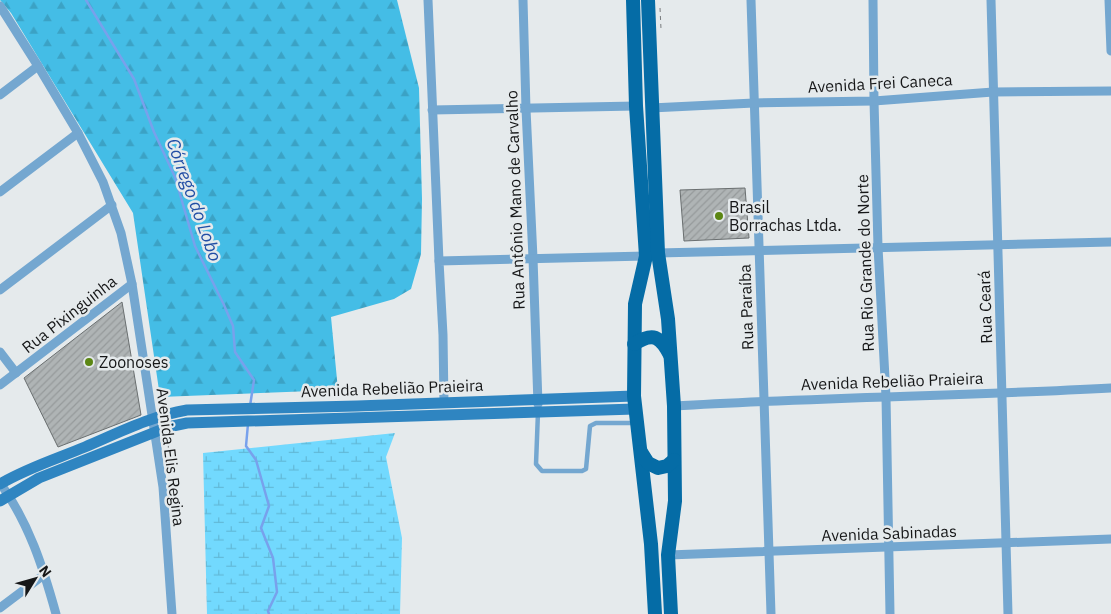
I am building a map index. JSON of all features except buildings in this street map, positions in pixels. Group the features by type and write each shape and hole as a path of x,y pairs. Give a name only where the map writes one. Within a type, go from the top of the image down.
{"main road":[{"path":"633,0 636,106 652,255 668,319 671,355 674,406 674,501 668,555 671,614"},
{"path":"648,0 652,255 635,304 634,344 635,402 651,544 655,614"},
{"path":"634,344 644,337 657,338 671,355"},
{"path":"640,451 648,463 658,468 667,466 674,460"}],"street":[{"path":"428,0 444,335 444,403"},
{"name":"Rua Antônio Mano de Carvalho","path":"523,0 538,412"},
{"name":"Rua Paraíba","path":"751,0 771,614"},
{"name":"Rua Rio Grande do Norte","path":"873,0 878,247 886,397 890,614"},
{"name":"Rua Ceará","path":"991,0 1008,614"},
{"path":"1109,0 1111,51"},
{"name":"Avenida Elis Regina","path":"0,6 78,132 103,182 121,233 132,284 163,487 172,614"},
{"path":"0,94 38,66"},
{"name":"Avenida Frei Caneca","path":"651,108 754,103 874,101 993,92 1111,91"},
{"path":"432,110 636,106"},
{"path":"0,192 78,132"},
{"path":"0,290 112,206"},
{"path":"439,261 878,247 1111,242"},
{"name":"Rua Pixinguinha","path":"0,385 132,284"},
{"path":"0,352 16,373"},
{"name":"Avenida Rebelião Praieira","path":"674,406 764,401 1003,394 1111,388"},
{"name":"Avenida Rebelião Praieira","path":"0,483 152,418 187,410 537,399 635,402"},
{"path":"456,402 457,414"},
{"name":"Avenida Rebelião Praieira","path":"4,498 39,478 168,427 187,424 249,420 538,412 635,402"},
{"path":"118,432 124,445"},
{"path":"0,483 4,498 35,545 56,614"},
{"name":"Avenida Sabinadas","path":"668,555 1111,539"},
{"path":"0,608 45,574"}],"lane":[{"path":"538,412 536,464 542,471 582,471 586,469 590,426 596,423 637,423"}],"green space":[{"path":"0,0 397,0 419,88 422,199 421,254 411,289 394,299 331,317 338,390 160,397 133,213 11,13"},
{"path":"395,433 386,457 402,538 400,614 207,614 203,453"}],"waterway":[{"name":"Córrego do Lobo","path":"86,0 134,79 154,132 175,177 195,246 233,326 235,352 254,380 250,406"},
{"name":"Córrego do Lobo","path":"248,424 246,446 256,460 269,506 261,528 273,558 277,592 268,611 269,614"}],"place":[{"name":"Brasil Borrachas Ltda.","path":"719,216"},
{"name":"Zoonoses","path":"89,362"}]}
